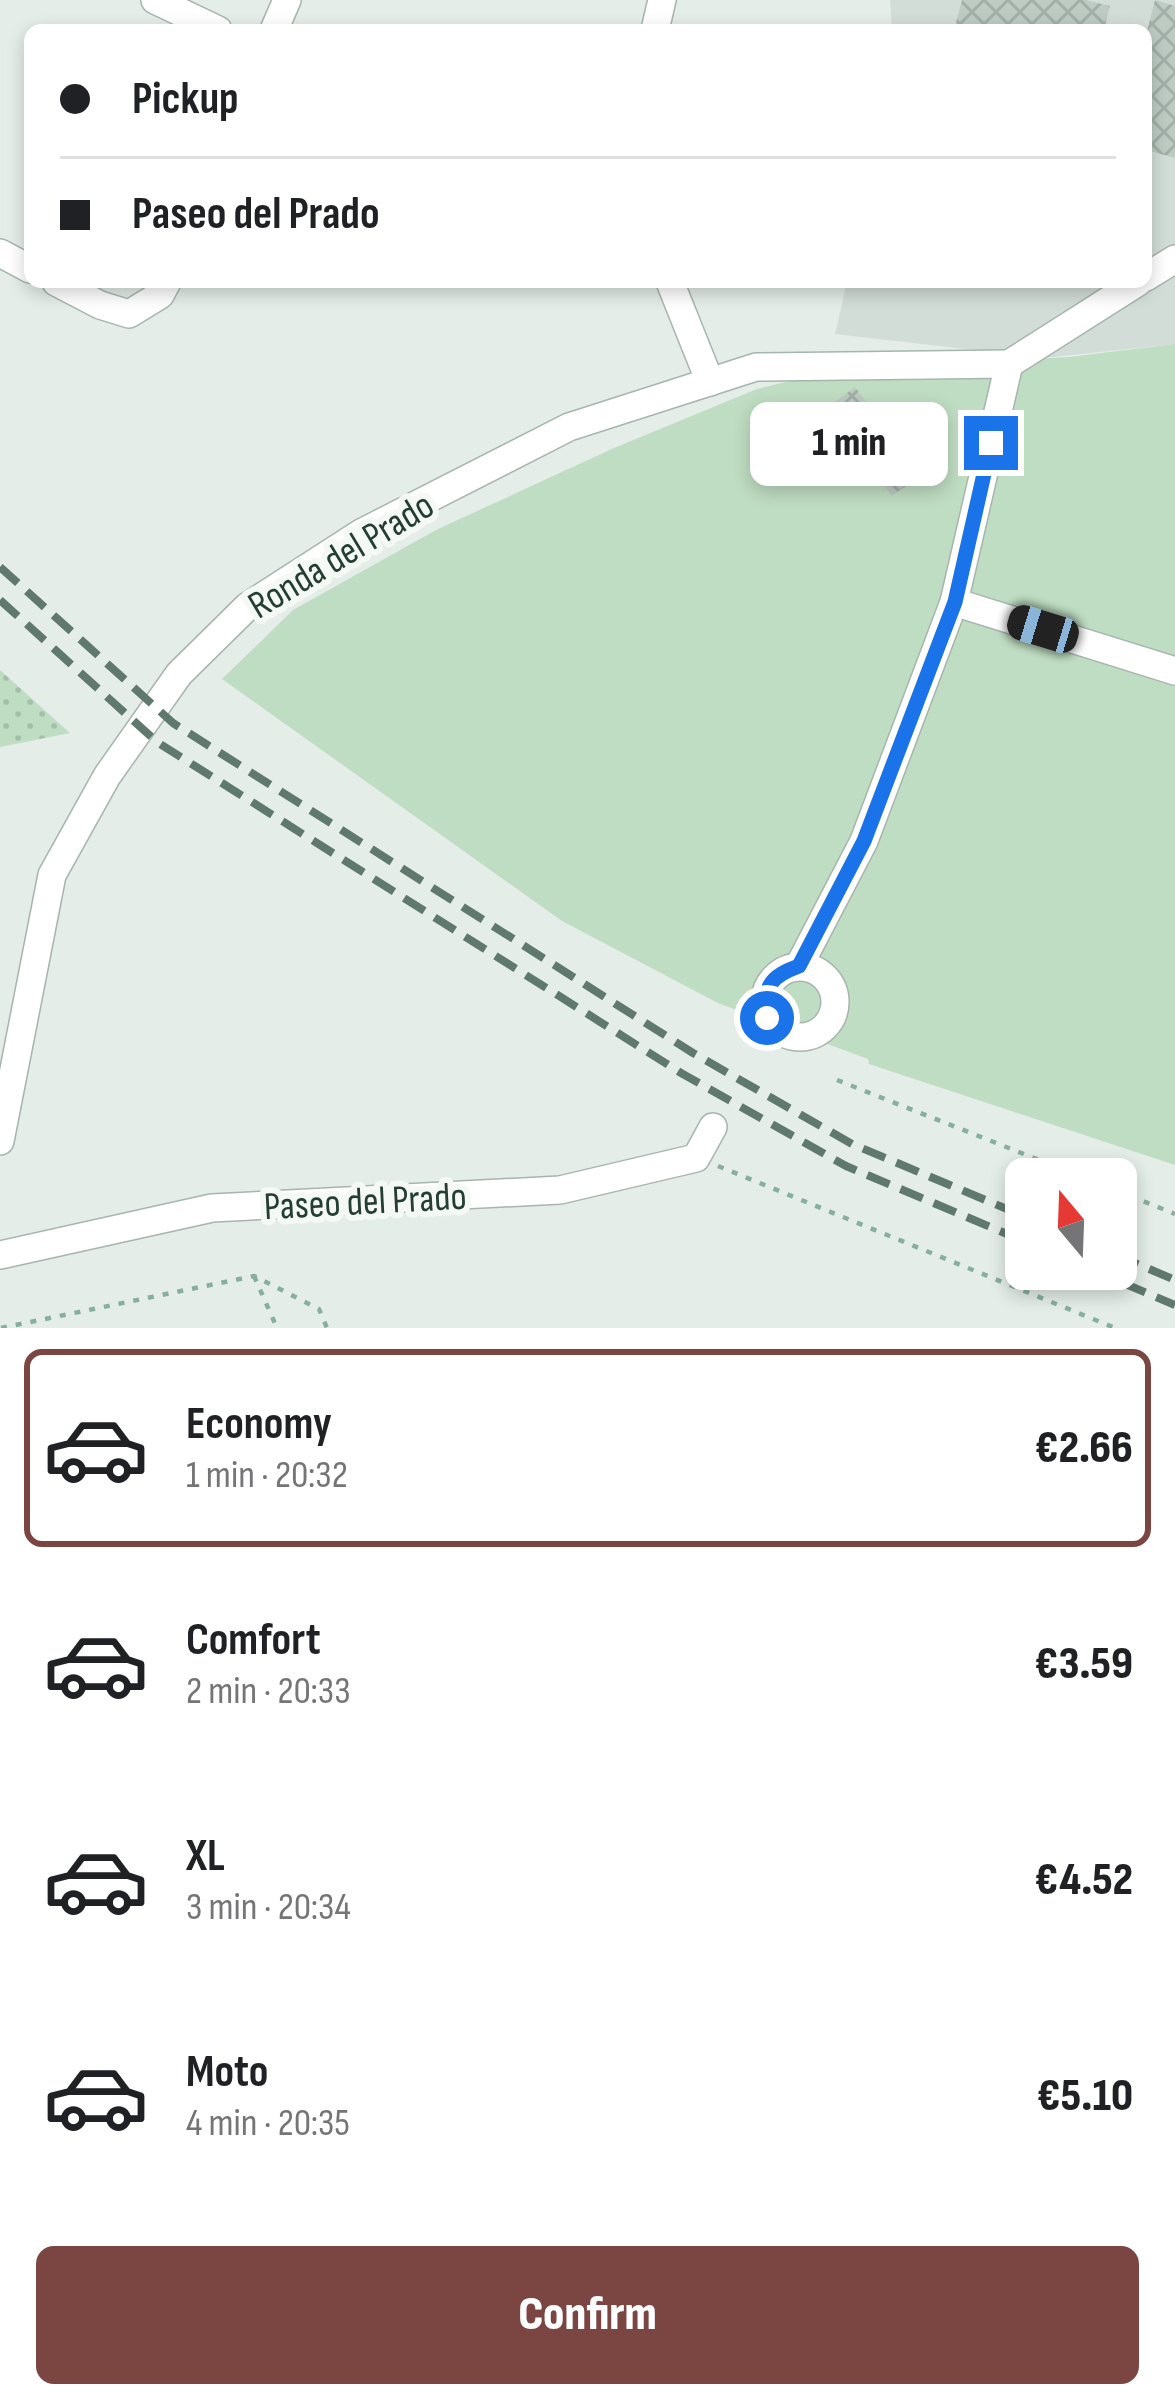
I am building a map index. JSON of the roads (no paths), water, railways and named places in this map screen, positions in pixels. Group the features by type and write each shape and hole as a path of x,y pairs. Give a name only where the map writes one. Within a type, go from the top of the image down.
{"street":[{"path":"155,0 205,24"},
{"path":"67,288 129,314 164,288"},
{"path":"672,288 710,382"},
{"path":"799,966 864,841 955,602 1009,364 1129,288"},
{"name":"Ronda del Prado","path":"0,1141 4,1101 52,875 107,776 178,674 248,606 361,533 569,427 756,367 1009,364"},
{"path":"955,602 1175,670"},
{"name":"Paseo del Prado","path":"0,1255 212,1208 560,1190 696,1158 712,1127"}],"railway":[{"path":"0,567 173,723 693,1053 852,1144 1005,1208"},
{"path":"0,600 157,742 681,1073 846,1166 1005,1233"},
{"path":"1137,1264 1175,1280"},
{"path":"1137,1289 1175,1305"}]}
